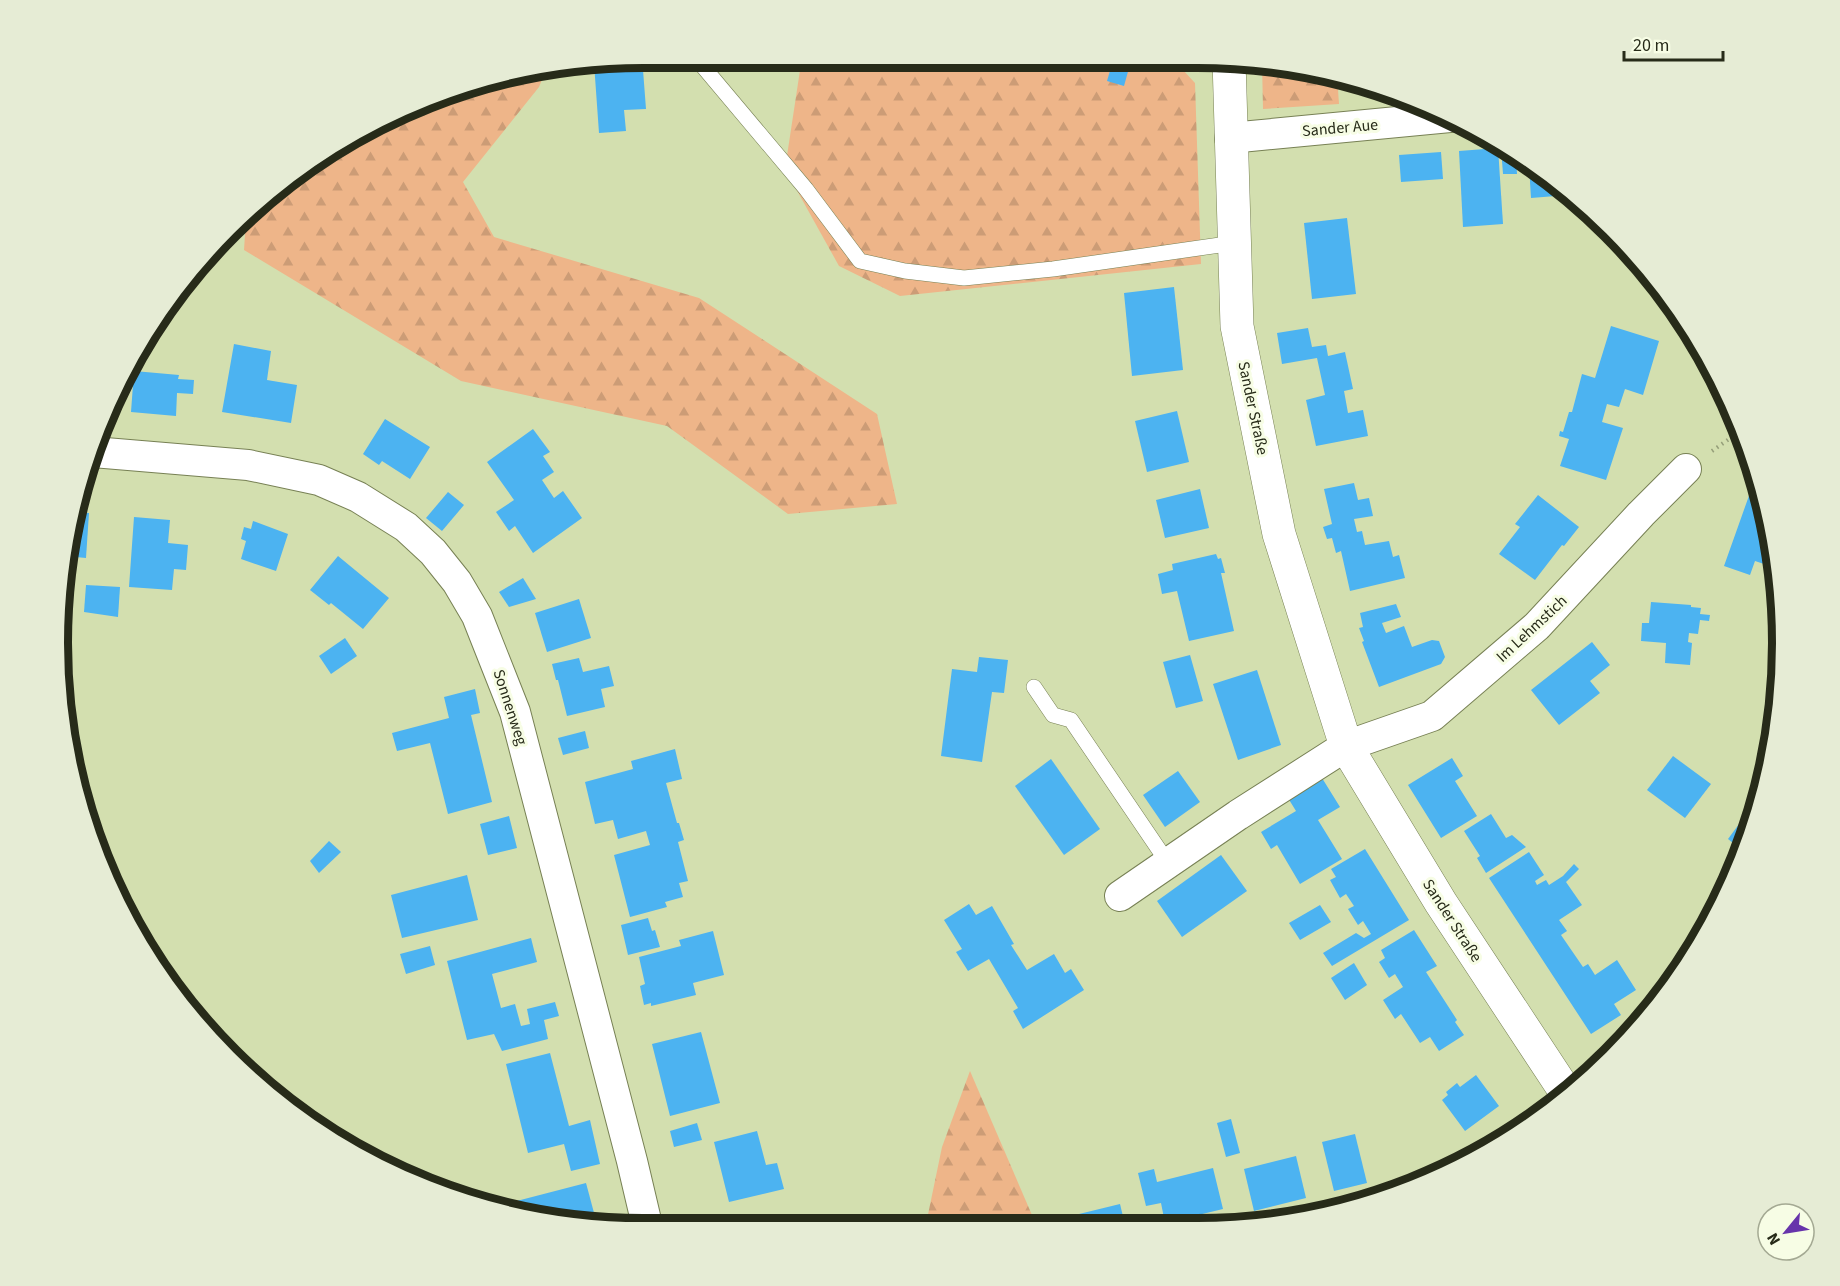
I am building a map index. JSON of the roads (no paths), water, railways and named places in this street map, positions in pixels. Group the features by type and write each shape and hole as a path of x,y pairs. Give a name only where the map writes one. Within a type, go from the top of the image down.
{"main road":[{"name":"Sander Straße","path":"1229,69 1237,326 1279,534 1346,746 1441,903 1562,1087"}],"street":[{"name":"Sander Aue","path":"1230,138 1434,119"},
{"name":"Sonnenweg","path":"100,453 248,465 319,480 358,497 406,527 433,552 457,582 477,616 516,712 633,1161 646,1218"},
{"name":"Im Lehmstich","path":"1346,746 1432,716 1538,626 1641,514 1686,469"},
{"path":"1120,896 1346,746"}],"lane":[{"path":"704,68 806,189 860,261 905,271 964,278 1053,269 1234,243"},
{"path":"1034,687 1053,715 1071,720 1168,863"}]}
